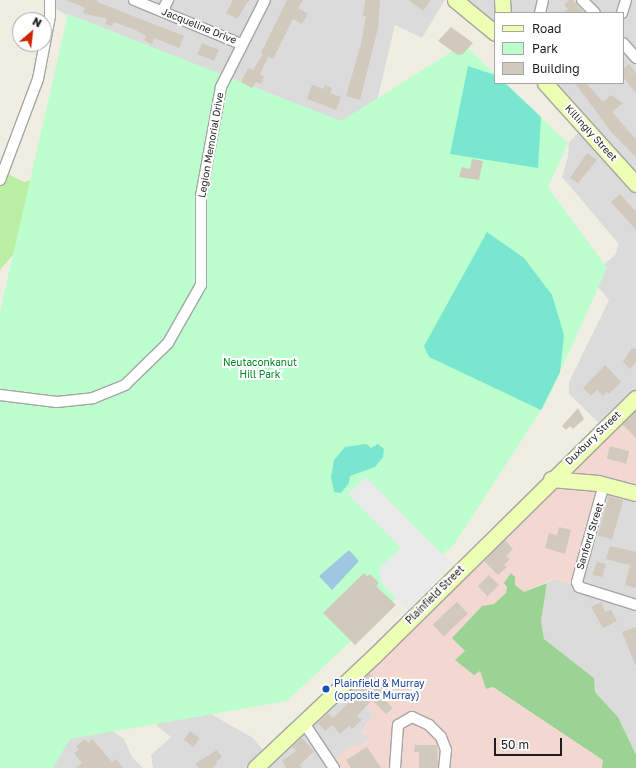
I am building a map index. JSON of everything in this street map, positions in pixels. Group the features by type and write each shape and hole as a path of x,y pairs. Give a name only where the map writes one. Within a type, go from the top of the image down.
{"main road":[{"path":"455,0 494,33"},
{"path":"502,0 503,12"},
{"name":"Killingly Street","path":"545,84 636,184"},
{"name":"Duxbury Street","path":"551,479 636,398"},
{"path":"551,479 604,484 636,493"},
{"name":"Plainfield Street","path":"255,768 304,723 551,479"}],"street":[{"path":"3,176 38,79 50,16 50,0"},
{"name":"Jacqueline Drive","path":"134,0 241,44"},
{"path":"162,11 168,0"},
{"name":"Legion Memorial Drive","path":"0,395 57,402 93,398 125,385 168,343 201,285 200,209 204,176 221,87 264,0"},
{"path":"540,12 543,0"},
{"path":"582,0 594,12"},
{"path":"622,12 626,0"},
{"path":"624,44 636,58"},
{"name":"Sanford Street","path":"604,484 578,573 579,587 636,605"},
{"path":"395,768 398,725 412,717 430,725 441,737 446,750 444,768"},
{"path":"304,723 334,768"}],"shaded area":[{"path":"51,0 445,0 422,38 395,25 376,105 344,125 93,31 55,8"},
{"path":"456,0 636,0 636,410 631,405 604,428 569,394 569,382 609,300 589,277 616,254 618,243 562,177 568,157 569,142 584,127 547,84 624,84 624,12 494,12 494,32"},
{"path":"468,66 494,75 494,84 506,84 541,117 538,168 450,154"},
{"path":"487,232 524,258 552,295 564,335 560,372 541,410 429,357 424,346"},
{"path":"631,405 636,410 636,495 607,488 573,584 554,579 524,592 515,585 507,587 506,593 494,604 482,606 453,638 465,651 456,660 480,671 486,689 492,687 604,760 602,768 335,768 332,760 354,745 362,745 369,737 361,733 373,714 346,683"},
{"path":"366,444 371,448 378,444 384,449 383,457 375,467 350,476 349,483 341,493 334,492 331,477 334,460 345,447"},
{"path":"366,477 452,564 408,610 382,584 379,568 401,548 348,494"},
{"path":"607,488 636,495 636,755 618,717 595,692 594,678 544,639 541,621 547,583 554,579 573,584"},
{"path":"349,550 359,561 332,590 319,576"},
{"path":"346,683 373,714 361,733 370,737 335,768 153,768 151,755 171,737 157,726 156,715 206,711 253,738 268,756"},
{"path":"63,717 111,730 124,739 132,757 143,768 45,768"}],"green space":[{"name":"Neutaconkanut Hill Park","path":"68,14 341,121 464,44 494,73 494,84 506,84 568,143 548,187 607,268 547,401 455,543 287,701 70,739 53,768 0,768 0,312"},
{"path":"0,170 24,182 60,173 13,255 0,270"},
{"path":"511,573 515,577 515,585 524,592 547,583 541,621 544,639 594,678 595,692 618,717 636,755 636,768 602,768 603,760 493,687 486,689 480,671 474,675 455,660 465,651 452,638 482,606 494,604 506,593 507,587 504,583"}],"building":[{"path":"66,0 98,0 97,2 184,36 179,48 154,38 152,44 144,40 146,36 133,29 114,22 112,26 105,24 107,19 83,13 85,8"},
{"path":"233,0 249,0 237,19 226,13"},
{"path":"287,0 303,0 298,8 308,14 302,24 293,19 273,59 268,57 260,74 264,77 261,84 256,82 252,88 241,82 248,68 253,70 263,54 261,53"},
{"path":"365,0 380,0 378,28 360,100 346,96 361,44 366,16 363,16"},
{"path":"409,0 431,0 423,11"},
{"path":"569,0 573,0 583,12 564,12 568,9 564,5"},
{"path":"451,27 473,43 463,54 458,55 438,41"},
{"path":"202,43 219,50 214,61 198,54"},
{"path":"629,64 636,73 636,93 624,78 624,68"},
{"path":"576,84 587,84 603,102 611,95 623,103 612,112 636,139 636,157 612,133"},
{"path":"312,85 324,89 325,85 332,88 330,93 341,97 336,110 307,99"},
{"path":"587,153 597,160 578,183 570,178"},
{"path":"472,159 483,161 479,180 459,177 462,167 470,169"},
{"path":"620,194 636,212 636,230 611,202"},
{"path":"632,348 636,349 636,362 630,369 623,362"},
{"path":"605,365 621,382 609,394 607,392 603,396 597,390 591,396 583,388"},
{"path":"578,408 584,419 573,429 570,426 566,430 562,426"},
{"path":"636,411 636,438 622,424"},
{"path":"610,446 629,451 626,464 607,459"},
{"path":"609,496 623,500 612,540 598,535"},
{"path":"559,527 571,530 565,554 545,548 549,533 557,535"},
{"path":"505,540 513,549 506,556 510,559 504,565 507,567 498,575 484,561"},
{"path":"610,546 636,552 636,588 625,585 630,565 606,559"},
{"path":"597,562 606,564 602,577 592,575"},
{"path":"364,573 367,576 370,574 379,583 376,586 396,605 355,645 323,613"},
{"path":"489,575 499,585 488,596 478,586"},
{"path":"457,602 468,614 444,636 433,625"},
{"path":"601,602 605,612 611,610 617,621 603,628 591,607"},
{"path":"636,627 636,666 622,632"},
{"path":"369,673 385,689 379,694 393,708 386,714 372,700 357,716 362,720 352,729 349,726 340,734 332,725 325,731 318,723 328,713 333,718 350,701 346,697"},
{"path":"190,731 200,738 194,747 184,740"},
{"path":"302,738 314,751 300,765 302,768 286,768 282,761 296,751 292,747"},
{"path":"85,739 88,743 92,739 112,762 116,759 123,768 75,768 82,763 74,753 79,750 76,746"},
{"path":"415,745 437,745 438,768 419,768 419,752 414,752"},
{"path":"367,747 381,768 351,768 346,760"},
{"path":"217,750 222,757 212,768 199,768 195,764"}],"place":[{"name":"Plainfield & Murray (opposite Murray)","path":"326,689"}]}
